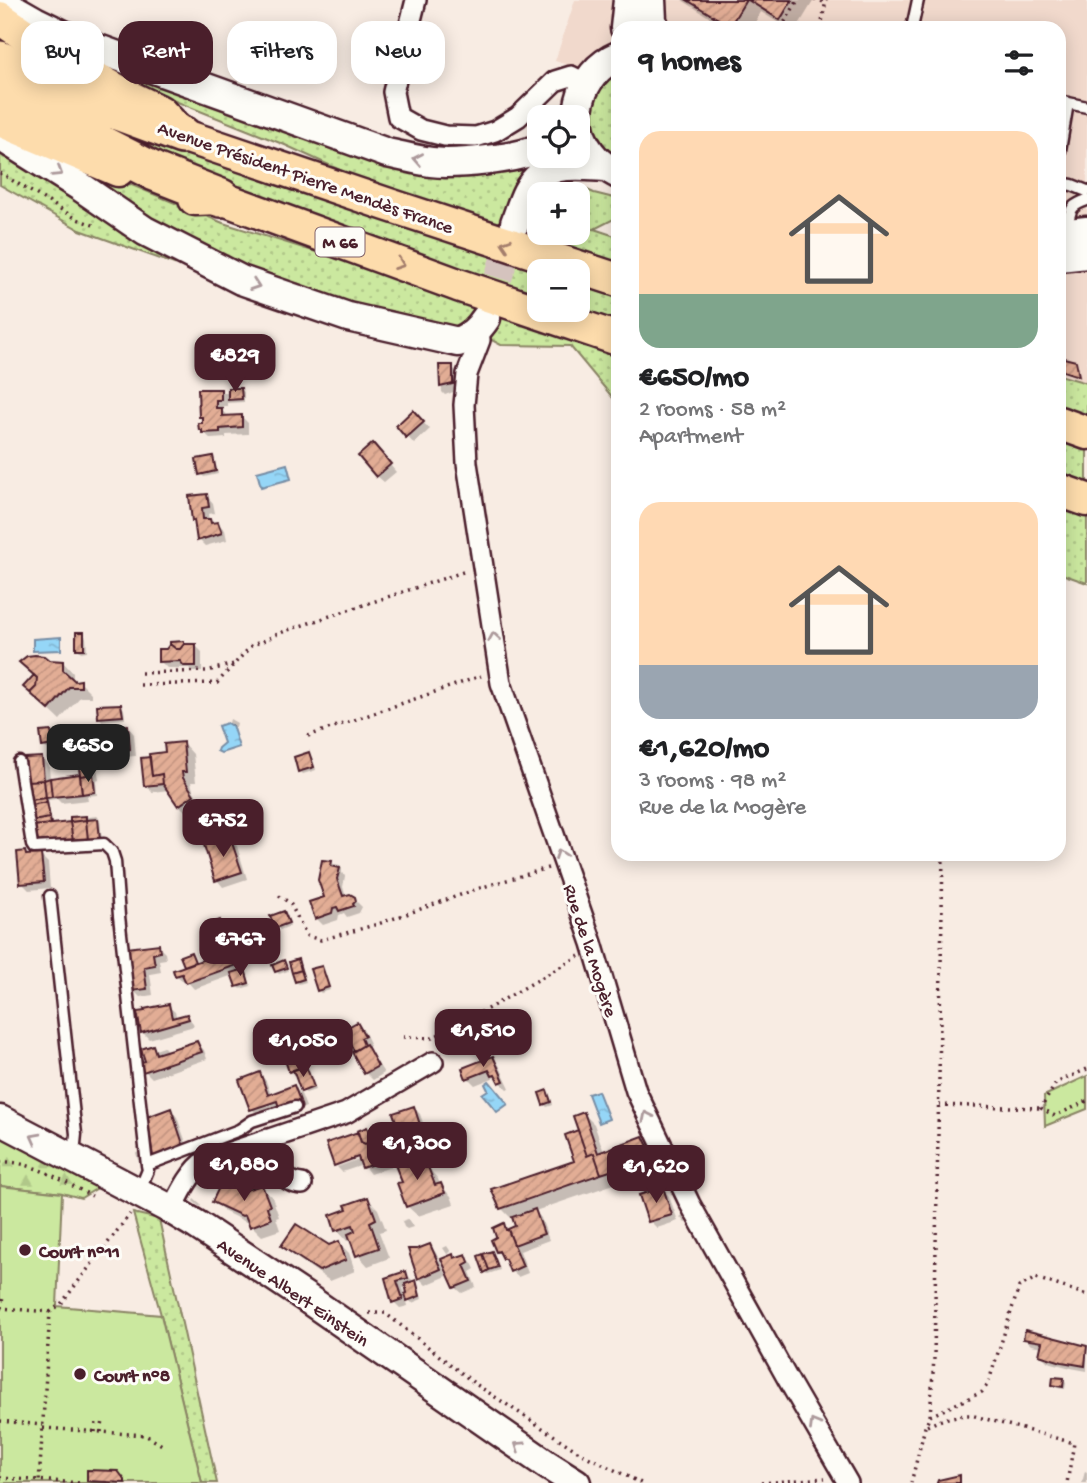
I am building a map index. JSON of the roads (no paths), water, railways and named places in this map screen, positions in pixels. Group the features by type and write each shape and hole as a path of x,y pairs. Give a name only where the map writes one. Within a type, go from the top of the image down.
{"highway":[{"name":"Avenue Président Pierre Mendès France","path":"0,60 95,103 182,135"},
{"name":"M 66","path":"0,90 155,172 221,198"}],"main road":[{"path":"626,21 628,0"},
{"path":"651,0 652,21"},
{"path":"0,1 35,22 76,41 387,153 434,162 486,160 527,153"},
{"path":"0,18 51,53 160,112 182,135"},
{"path":"611,58 593,72 578,102 580,134 586,147 594,158 611,170"},
{"name":"M 66","path":"0,120 190,200 221,198 458,285 611,337"},
{"name":"Avenue Président Pierre Mendès France","path":"182,135 611,278"},
{"path":"0,136 145,231 241,280 348,317 474,329"},
{"path":"515,223 526,193 536,180 551,170 568,164 611,170"},
{"path":"1067,239 1087,254"},
{"path":"1066,426 1087,433"},
{"path":"1066,493 1087,500"},
{"name":"Avenue Albert Einstein","path":"0,1120 70,1156 134,1203 172,1210 346,1325 576,1483"}],"street":[{"path":"416,0 393,93 398,117 421,130 445,136 477,137 495,131 518,117 555,81 571,76 578,102"},
{"name":"Rue de la Mogère","path":"474,329 464,405 467,463 500,683 592,943 635,1091 690,1204 846,1480"},
{"path":"172,1210 200,1165 207,1160 346,1113 433,1062"},
{"path":"268,1139 283,1176 302,1184"}],"lane":[{"path":"914,21 918,0"},
{"path":"1066,103 1087,107"},
{"path":"1072,185 1087,179"},
{"path":"1066,184 1087,191"},
{"path":"1067,239 1071,209 1087,200"},
{"path":"19,762 34,848 104,844 112,852 115,861 148,1170 134,1203"},
{"path":"50,895 76,1133 70,1156"},
{"path":"147,1165 239,1130 252,1121 295,1107"}],"water":[{"path":"287,464 291,479 261,487 257,472"},
{"path":"61,637 61,650 33,651 33,639"},
{"path":"227,723 232,725 239,747 221,753 217,751 224,743 218,726"},
{"path":"489,1081 508,1104 497,1112 482,1094 488,1090 485,1084"},
{"path":"598,1091 609,1119 599,1123 588,1094"}],"tunnel":[{"path":"486,318 515,223"}],"place":[{"name":"Court n°11","path":"25,1250"},
{"name":"Court n°8","path":"80,1374"}]}
